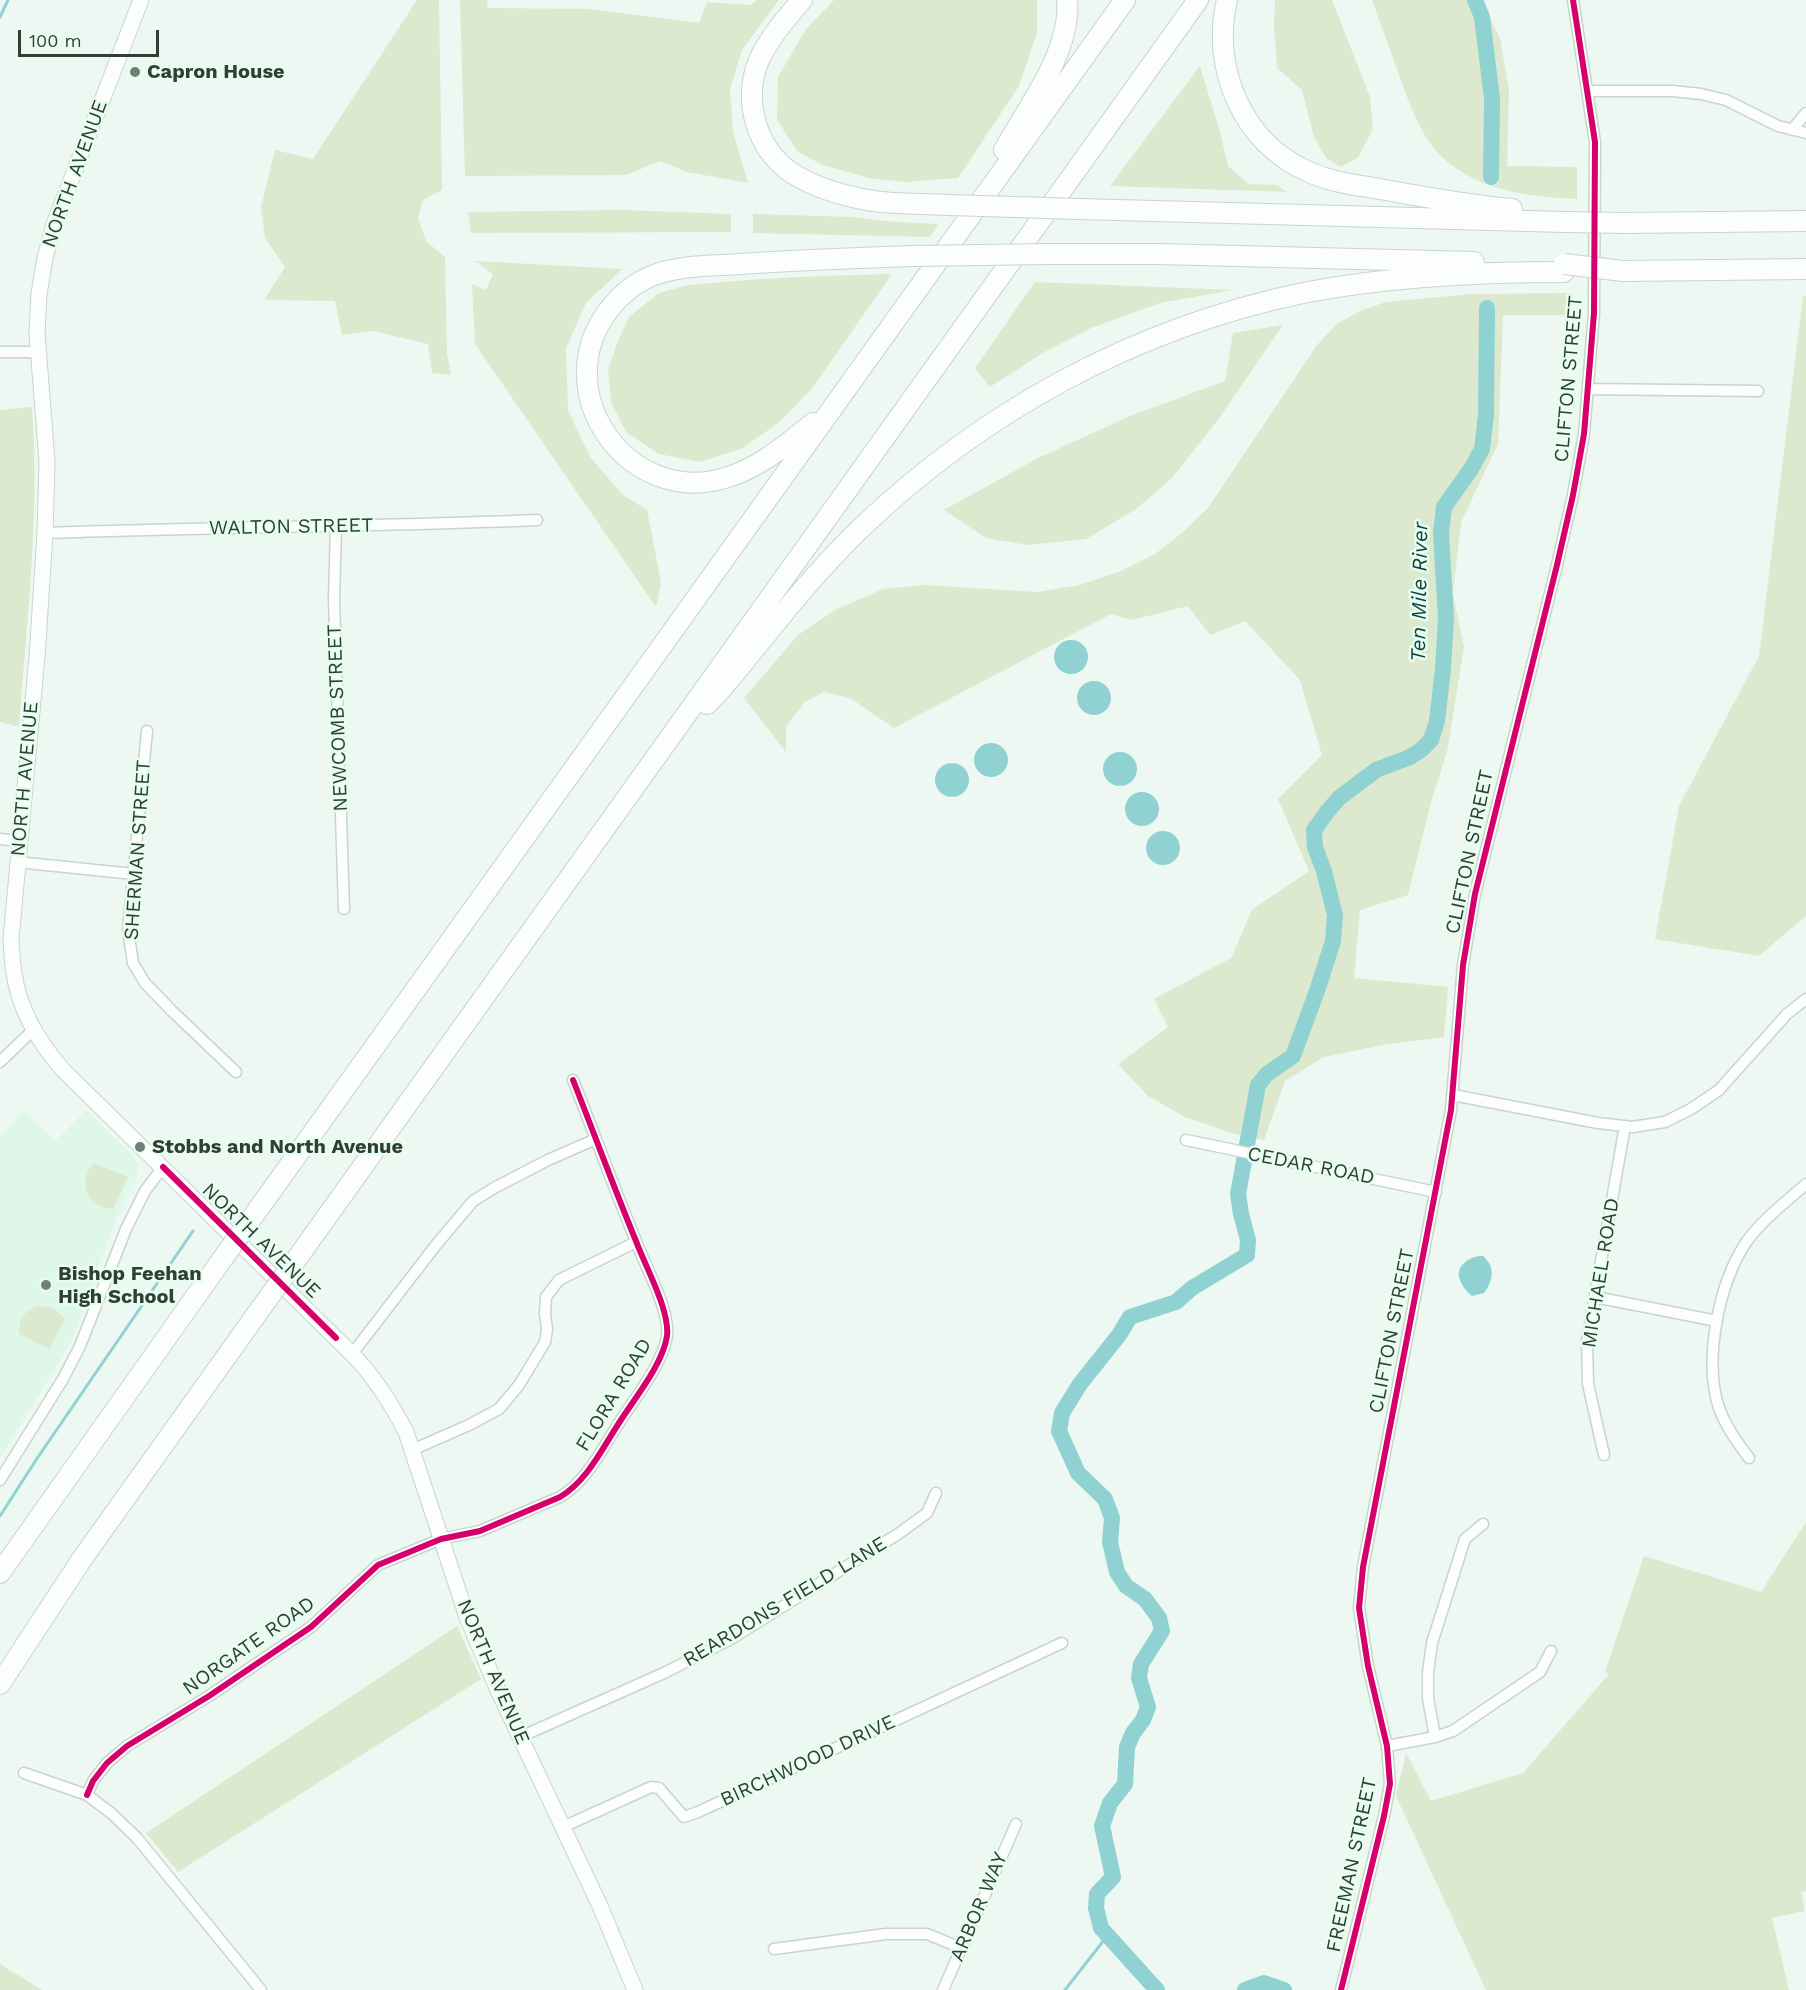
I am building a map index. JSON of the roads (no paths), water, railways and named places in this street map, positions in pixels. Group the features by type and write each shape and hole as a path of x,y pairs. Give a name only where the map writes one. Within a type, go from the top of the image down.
{"highway":[{"path":"802,0 768,43 754,74 752,90 754,116 771,153 782,165 796,175 842,195 876,201 1080,209 1806,221"},
{"path":"980,202 1003,151 1059,52 1066,26 1066,0"},
{"path":"0,1573 218,1265 1125,0"},
{"path":"0,1684 82,1559 1198,0"},
{"path":"1227,0 1222,50 1234,93 1246,118 1263,140 1295,166 1333,181 1565,217"},
{"path":"1624,218 1806,213"},
{"path":"836,403 784,447 747,469 725,479 676,481 654,474 632,463 605,435 598,424 590,399 588,361 594,337 613,304 638,284 664,272 686,268 913,256 1048,254 1180,255 1623,271 1806,269"},
{"path":"666,743 717,694 819,572 882,508 962,442 1019,405 1079,371 1173,330 1238,309 1305,293 1407,278 1564,268"}],"main road":[{"name":"NORTH AVENUE","path":"141,0 54,224 39,294 39,352 47,462 45,533 37,657 20,841 6,942 22,1004 33,1030 46,1050 352,1354 375,1379 388,1399 406,1432 467,1617 520,1737 600,1906 635,1990"}],"street":[{"name":"CLIFTON STREET","path":"1387,1746 1362,1635 1359,1608 1361,1586 1453,1095 1464,965 1474,894 1571,505 1584,434 1594,313 1595,142 1573,0"},
{"path":"1588,91 1701,93 1717,97 1762,119 1806,133"},
{"path":"1792,130 1806,114"},
{"path":"0,352 39,352"},
{"path":"1588,389 1758,391"},
{"name":"WALTON STREET","path":"45,533 448,525 537,520"},
{"name":"NEWCOMB STREET","path":"336,526 334,599 345,909"},
{"name":"SHERMAN STREET","path":"147,731 128,930 132,963 146,983 172,1011 236,1072"},
{"path":"0,839 20,841"},
{"path":"17,862 134,874"},
{"path":"1453,1095 1598,1123 1625,1126 1665,1122 1691,1109 1719,1090 1787,1014 1806,999"},
{"path":"0,1062 33,1030"},
{"name":"FLORA ROAD","path":"441,1539 480,1531 572,1490 597,1458 649,1378 663,1352 667,1334 662,1301 636,1242 573,1080"},
{"name":"MICHAEL ROAD","path":"1604,1455 1588,1384 1587,1340 1625,1126"},
{"path":"352,1354 436,1245 473,1202 494,1188 548,1160 596,1139"},
{"name":"CEDAR ROAD","path":"1186,1140 1436,1192"},
{"path":"0,1480 63,1379 80,1346 126,1229 145,1191 163,1167"},
{"path":"1749,1458 1728,1430 1713,1383 1717,1321 1731,1271 1747,1242 1766,1219 1806,1184"},
{"path":"412,1450 499,1409 519,1385 545,1342 548,1330 545,1313 546,1297 559,1280 636,1242"},
{"path":"1595,1297 1717,1321"},
{"name":"REARDONS FIELD LANE","path":"520,1737 664,1673 731,1639 908,1527 927,1513 936,1493"},
{"path":"1435,1737 1428,1698 1428,1673 1432,1643 1465,1539 1483,1524"},
{"name":"NORGATE ROAD","path":"87,1795 93,1781 107,1763 127,1746 209,1696 311,1628 378,1565 441,1539"},
{"name":"BIRCHWOOD DRIVE","path":"563,1827 651,1787 659,1788 684,1817 698,1812 1062,1643"},
{"path":"1387,1746 1435,1737 1453,1731 1540,1672 1551,1651"},
{"name":"FREEMAN STREET","path":"1341,1990 1384,1816 1390,1784 1387,1746"},
{"path":"24,1773 87,1795 111,1813 137,1838 261,1990"},
{"name":"ARBOR WAY","path":"943,1990 1016,1824"},
{"path":"774,1949 886,1934 927,1934 961,1948"}],"water":[{"path":"1071,640 1083,645 1088,657 1083,669 1071,674 1059,669 1054,657 1059,645"},
{"path":"1094,681 1106,686 1111,698 1106,710 1094,715 1082,710 1077,698 1082,686"},
{"path":"991,743 1003,748 1008,760 1003,772 991,777 979,772 974,760 979,748"},
{"path":"1120,752 1132,757 1137,769 1132,781 1120,786 1108,781 1103,769 1108,757"},
{"path":"952,763 964,768 969,780 964,792 952,797 940,792 935,780 940,768"},
{"path":"1142,792 1154,797 1159,809 1154,821 1142,826 1130,821 1125,809 1130,797"},
{"path":"1163,831 1175,836 1180,848 1175,860 1163,865 1151,860 1146,848 1151,836"},
{"path":"1483,1256 1490,1265 1491,1279 1484,1293 1472,1296 1461,1282 1459,1270 1469,1259"}],"waterway":[{"path":"0,17 8,0"},
{"name":"Ten Mile River","path":"1475,0 1482,17 1492,99 1491,177"},
{"name":"Ten Mile River","path":"1157,1990 1101,1928 1096,1908 1097,1894 1113,1877 1102,1826 1110,1803 1125,1784 1127,1747 1148,1707 1139,1678 1141,1664 1162,1631 1159,1618 1145,1599 1126,1586 1117,1572 1110,1542 1112,1518 1105,1499 1078,1473 1059,1431 1062,1413 1080,1384 1119,1335 1130,1317 1176,1302 1192,1288 1247,1255 1248,1240 1238,1194 1258,1085 1267,1074 1293,1056 1333,941 1335,915 1324,871 1315,847 1314,830 1339,798 1376,770 1410,757 1421,750 1431,740 1437,721 1446,618 1441,533 1444,507 1482,449 1486,415 1487,308"},
{"path":"0,1516 193,1231"},
{"path":"1065,1990 1108,1935"},
{"name":"Ten Mile River","path":"1245,1990 1264,1983 1284,1990"}],"place":[{"name":"Capron House","path":"135,72"},
{"name":"Stobbs and North Avenue","path":"140,1147"},
{"name":"Bishop Feehan High School","path":"46,1285"}]}
